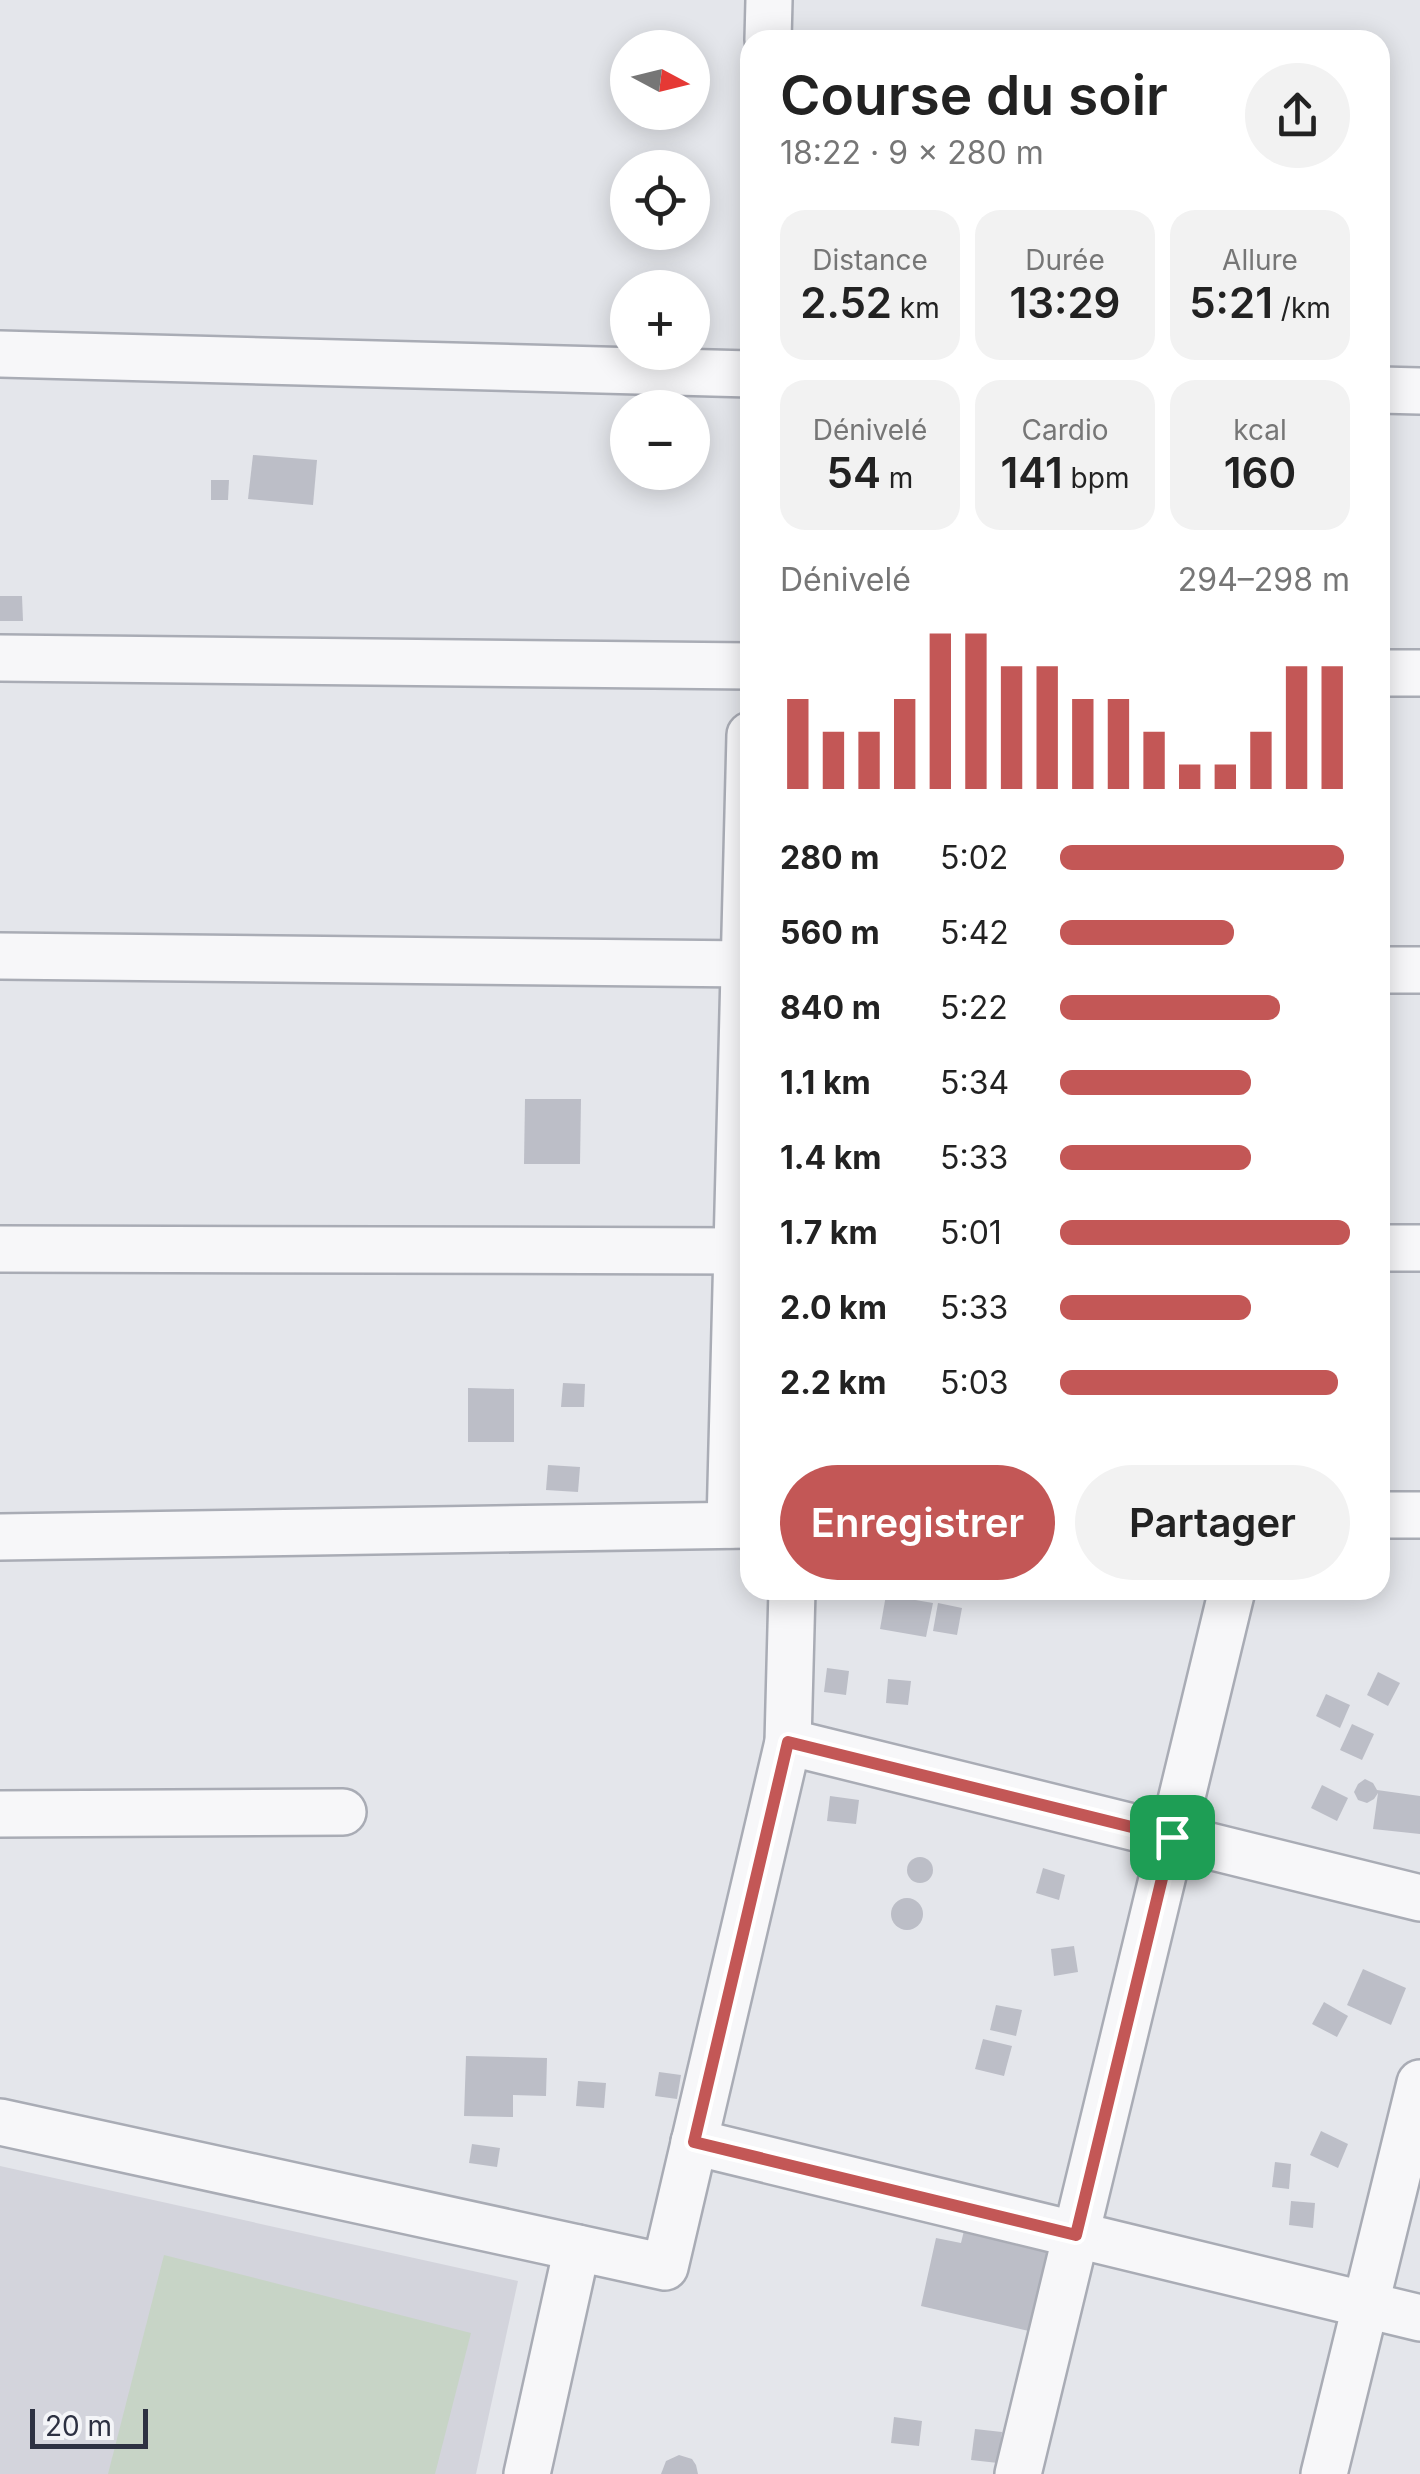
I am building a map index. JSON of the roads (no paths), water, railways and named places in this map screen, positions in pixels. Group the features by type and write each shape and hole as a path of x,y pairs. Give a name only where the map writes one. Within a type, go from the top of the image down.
{"street":[{"path":"768,30 769,0"},
{"path":"0,354 740,374"},
{"path":"1390,390 1420,391"},
{"path":"0,658 740,666"},
{"path":"1390,673 1420,673"},
{"path":"0,956 740,964"},
{"path":"1390,970 1420,970"},
{"path":"1390,1248 1420,1248"},
{"path":"0,1249 740,1251"},
{"path":"1390,1515 1420,1515"},
{"path":"0,1537 740,1525"},
{"path":"0,2122 665,2267 788,1742 792,1600"},
{"path":"1018,2474 1230,1600"},
{"path":"788,1742 1420,1898"},
{"path":"0,1814 343,1812"},
{"path":"1324,2474 1420,2083"},
{"path":"694,2142 1420,2318"},
{"path":"527,2474 577,2248"}]}
